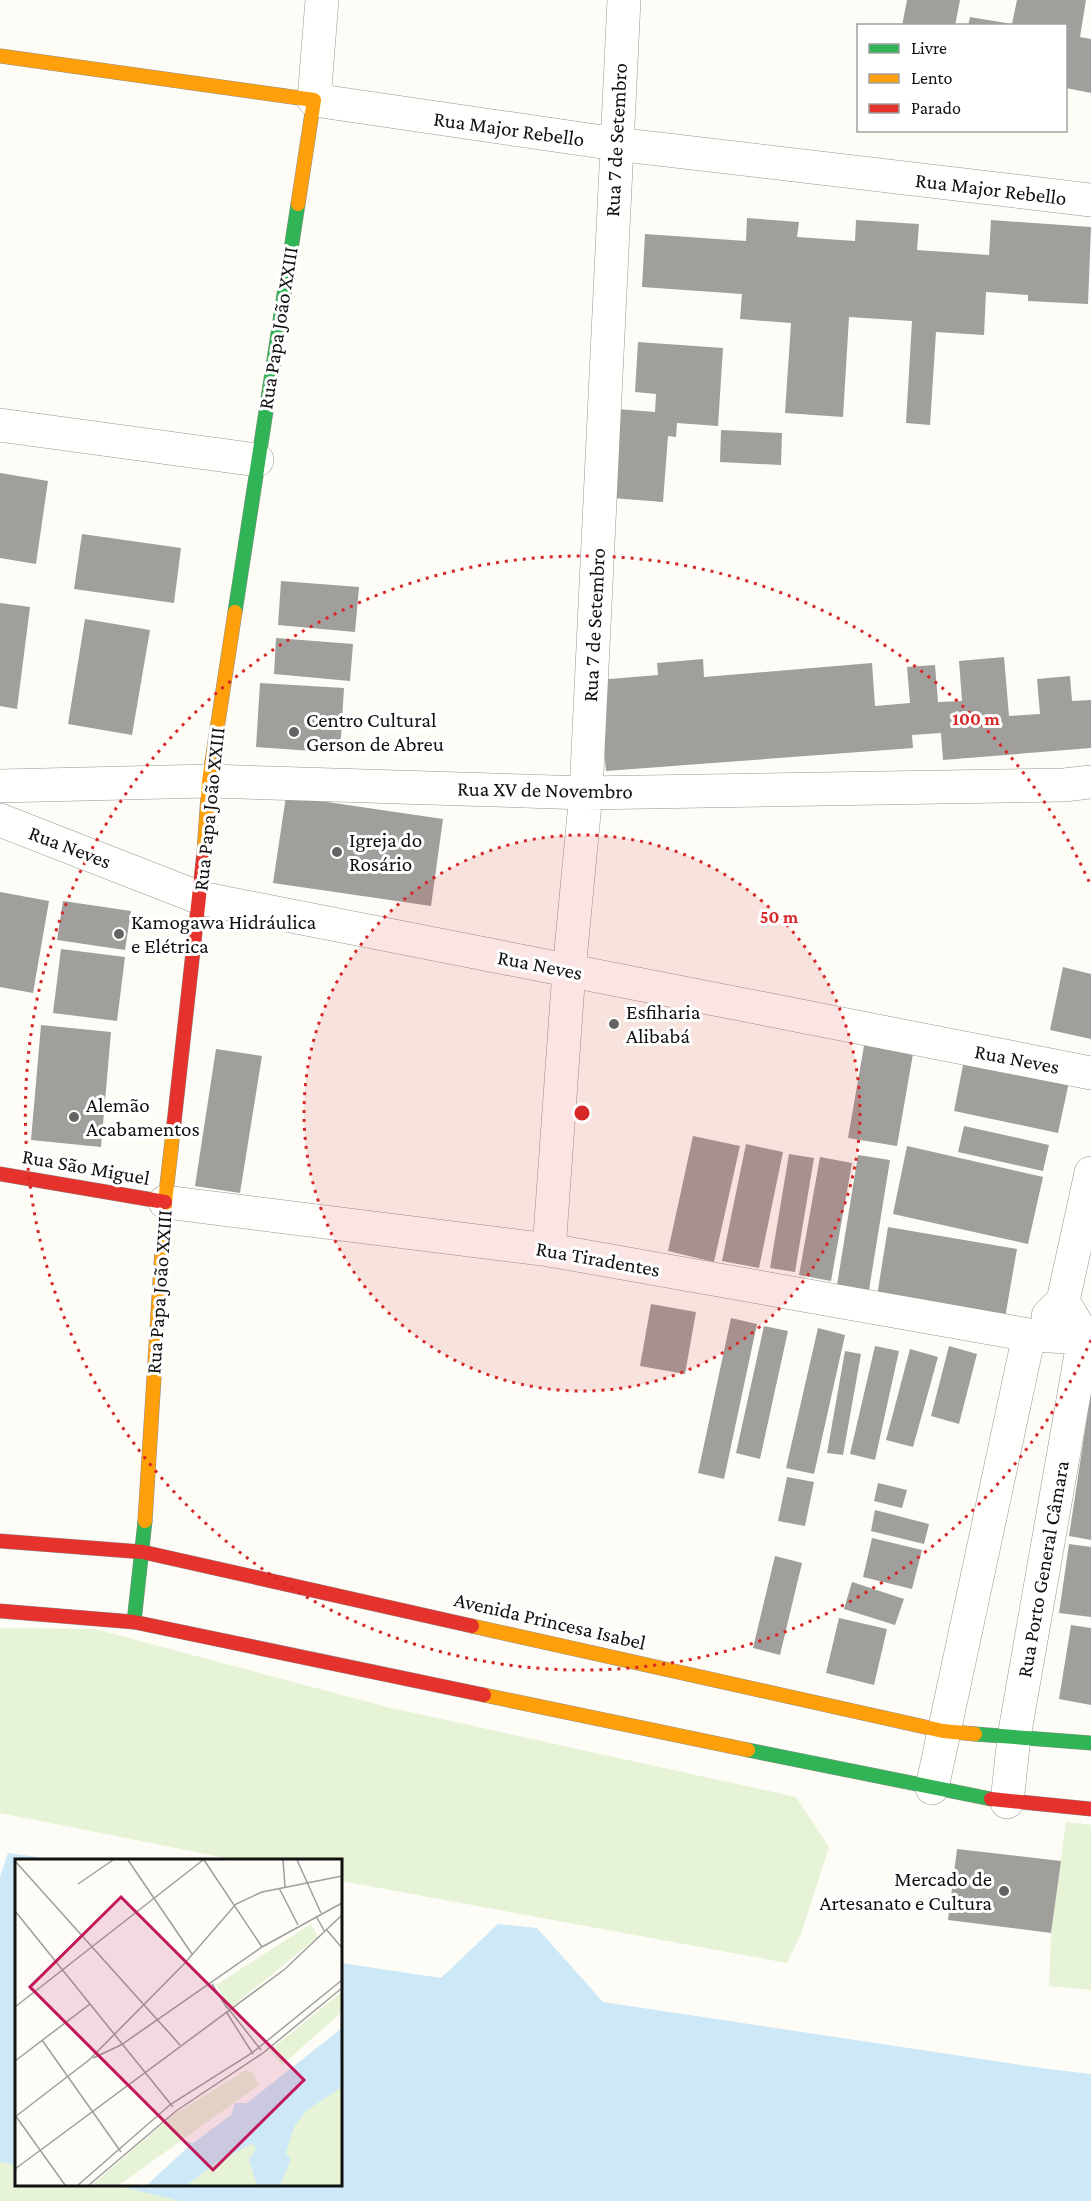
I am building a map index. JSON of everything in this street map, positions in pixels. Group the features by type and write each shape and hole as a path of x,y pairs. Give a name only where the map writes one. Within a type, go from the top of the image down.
{"main road":[{"name":"Rua Major Rebello","path":"0,56 314,100"},
{"name":"Rua Papa João XXIII","path":"134,1622 143,1552 165,1203 200,898 209,781 314,100"},
{"name":"Rua São Miguel","path":"0,1174 165,1203"},
{"name":"Avenida Princesa Isabel","path":"0,1541 143,1552 943,1731 1091,1743"},
{"path":"0,1611 134,1622 932,1788 1006,1802 1091,1809"}],"street":[{"name":"Rua Papa João XXIII","path":"314,100 322,0"},
{"name":"Rua 7 de Setembro","path":"549,1250 569,971 586,793 624,0"},
{"name":"Rua Major Rebello","path":"314,100 616,144 1091,200"},
{"path":"0,426 257,460"},
{"name":"Rua XV de Novembro","path":"0,786 209,781 586,793 1064,785 1091,782"},
{"name":"Rua Neves","path":"0,820 200,898 1091,1073"},
{"path":"932,1788 1029,1335 1063,1301 1091,1173"},
{"name":"Rua Tiradentes","path":"165,1203 549,1250 1029,1335 1088,1337"},
{"path":"1063,1301 1088,1337"},
{"name":"Rua Porto General Câmara","path":"1006,1802 1014,1737 1088,1337"}],"green space":[{"path":"0,1628 95,1629 387,1707 796,1797 829,1847 801,1934 787,1963 342,1881 342,1859 231,1859 0,1813"},
{"path":"1066,1822 1091,1825 1091,1990 1049,1986 1051,1933"},
{"path":"0,2063 15,2065 15,2186 342,2185 377,2201 0,2201"}],"water":[{"path":"8,1853 37,1857 37,1859 15,1859 15,2165 0,2162 0,1877"},
{"path":"498,1924 537,1928 603,2002 1091,2074 1091,2201 180,2201 118,2186 342,2186 342,1963 441,1978"}],"building":[{"path":"907,0 960,0 955,24 902,24"},
{"path":"1017,0 1086,0 1080,37 1091,39 1091,93 1067,88 1067,24 1012,24"},
{"path":"970,17 1012,24 968,24"},
{"path":"747,218 799,222 797,237 855,241 856,220 919,224 917,250 989,255 991,220 1091,227 1088,304 1028,301 1028,295 986,292 984,335 936,332 930,425 906,423 912,321 849,317 843,417 785,413 791,323 740,319 742,294 642,287 645,234 746,241"},
{"path":"638,342 723,348 718,426 677,423 676,437 668,436 663,502 612,498 617,409 655,412 656,394 635,392"},
{"path":"721,430 782,433 781,465 720,462"},
{"path":"0,473 48,481 36,564 0,558"},
{"path":"82,534 181,548 174,603 74,589"},
{"path":"281,581 359,587 355,632 278,625"},
{"path":"0,603 30,607 17,709 0,706"},
{"path":"85,619 150,630 132,735 68,724"},
{"path":"276,638 353,644 350,681 274,674"},
{"path":"1004,657 1009,716 1040,714 1037,679 1070,676 1072,701 1091,700 1091,748 943,760 941,733 912,735 913,748 606,771 598,680 658,675 657,663 703,659 704,677 872,663 875,706 910,703 907,667 935,665 938,702 962,701 959,661"},
{"path":"260,683 344,688 340,753 256,747"},
{"path":"286,796 443,819 431,906 273,883"},
{"path":"0,892 49,901 33,993 0,987"},
{"path":"63,901 131,911 125,950 57,940"},
{"path":"61,949 125,957 117,1021 53,1013"},
{"path":"1063,967 1091,974 1091,1039 1050,1030"},
{"path":"41,1025 111,1032 101,1147 31,1140"},
{"path":"865,1040 914,1048 897,1146 848,1138"},
{"path":"216,1049 262,1056 240,1193 195,1186"},
{"path":"964,1060 1069,1082 1058,1133 954,1111"},
{"path":"964,1126 1049,1145 1043,1171 958,1152"},
{"path":"693,1136 740,1146 714,1262 668,1251"},
{"path":"746,1144 783,1152 759,1268 722,1261"},
{"path":"907,1146 1043,1177 1028,1244 893,1214"},
{"path":"789,1154 814,1158 795,1272 770,1268"},
{"path":"858,1155 890,1160 869,1290 837,1285"},
{"path":"820,1157 852,1163 831,1281 799,1275"},
{"path":"888,1227 1017,1249 1005,1318 877,1296"},
{"path":"651,1304 696,1312 685,1374 640,1366"},
{"path":"731,1318 757,1324 724,1479 698,1473"},
{"path":"764,1326 788,1331 760,1459 736,1453"},
{"path":"818,1328 845,1335 814,1474 786,1468"},
{"path":"875,1346 899,1351 875,1460 850,1454"},
{"path":"949,1346 977,1354 959,1424 931,1416"},
{"path":"910,1349 938,1357 913,1447 886,1440"},
{"path":"845,1351 861,1354 843,1455 827,1453"},
{"path":"1091,1397 1091,1540 1069,1536"},
{"path":"787,1477 814,1482 805,1526 778,1521"},
{"path":"878,1483 907,1490 902,1508 874,1501"},
{"path":"875,1510 929,1524 924,1544 871,1531"},
{"path":"872,1538 922,1550 912,1589 863,1577"},
{"path":"1069,1544 1091,1547 1091,1617 1059,1613"},
{"path":"775,1556 802,1563 780,1655 753,1648"},
{"path":"852,1582 904,1599 895,1625 844,1609"},
{"path":"839,1618 887,1629 874,1685 826,1673"},
{"path":"1071,1625 1091,1628 1091,1705 1059,1699"},
{"name":"Mercado de Artesanato e Cultura","path":"957,1849 1061,1861 1051,1933 948,1920"}],"traffic: fast":[{"path":"235,612 298,204"},
{"path":"134,1622 145,1521"},
{"path":"975,1734 1091,1743"},
{"path":"748,1750 991,1799"}],"traffic: slow":[{"path":"0,56 314,100 298,204"},
{"path":"204,852 209,781 235,612"},
{"path":"145,1521 165,1202 174,1123"},
{"path":"472,1626 943,1731 975,1734"},
{"path":"484,1695 748,1750"}],"traffic: jam":[{"path":"174,1123 204,852"},
{"path":"0,1174 165,1202"},
{"path":"0,1541 143,1552 472,1626"},
{"path":"0,1611 134,1622 484,1695"},
{"path":"991,1799 1091,1809"}],"place":[{"name":"Centro Cultural Gerson de Abreu","path":"294,732"},
{"name":"Igreja do Rosário","path":"337,852"},
{"name":"Kamogawa Hidráulica e Elétrica","path":"119,934"},
{"name":"Esfiharia Alibabá","path":"614,1024"},
{"name":"Alemão Acabamentos","path":"74,1117"},
{"name":"Mercado de Artesanato e Cultura","path":"1004,1891"}]}
